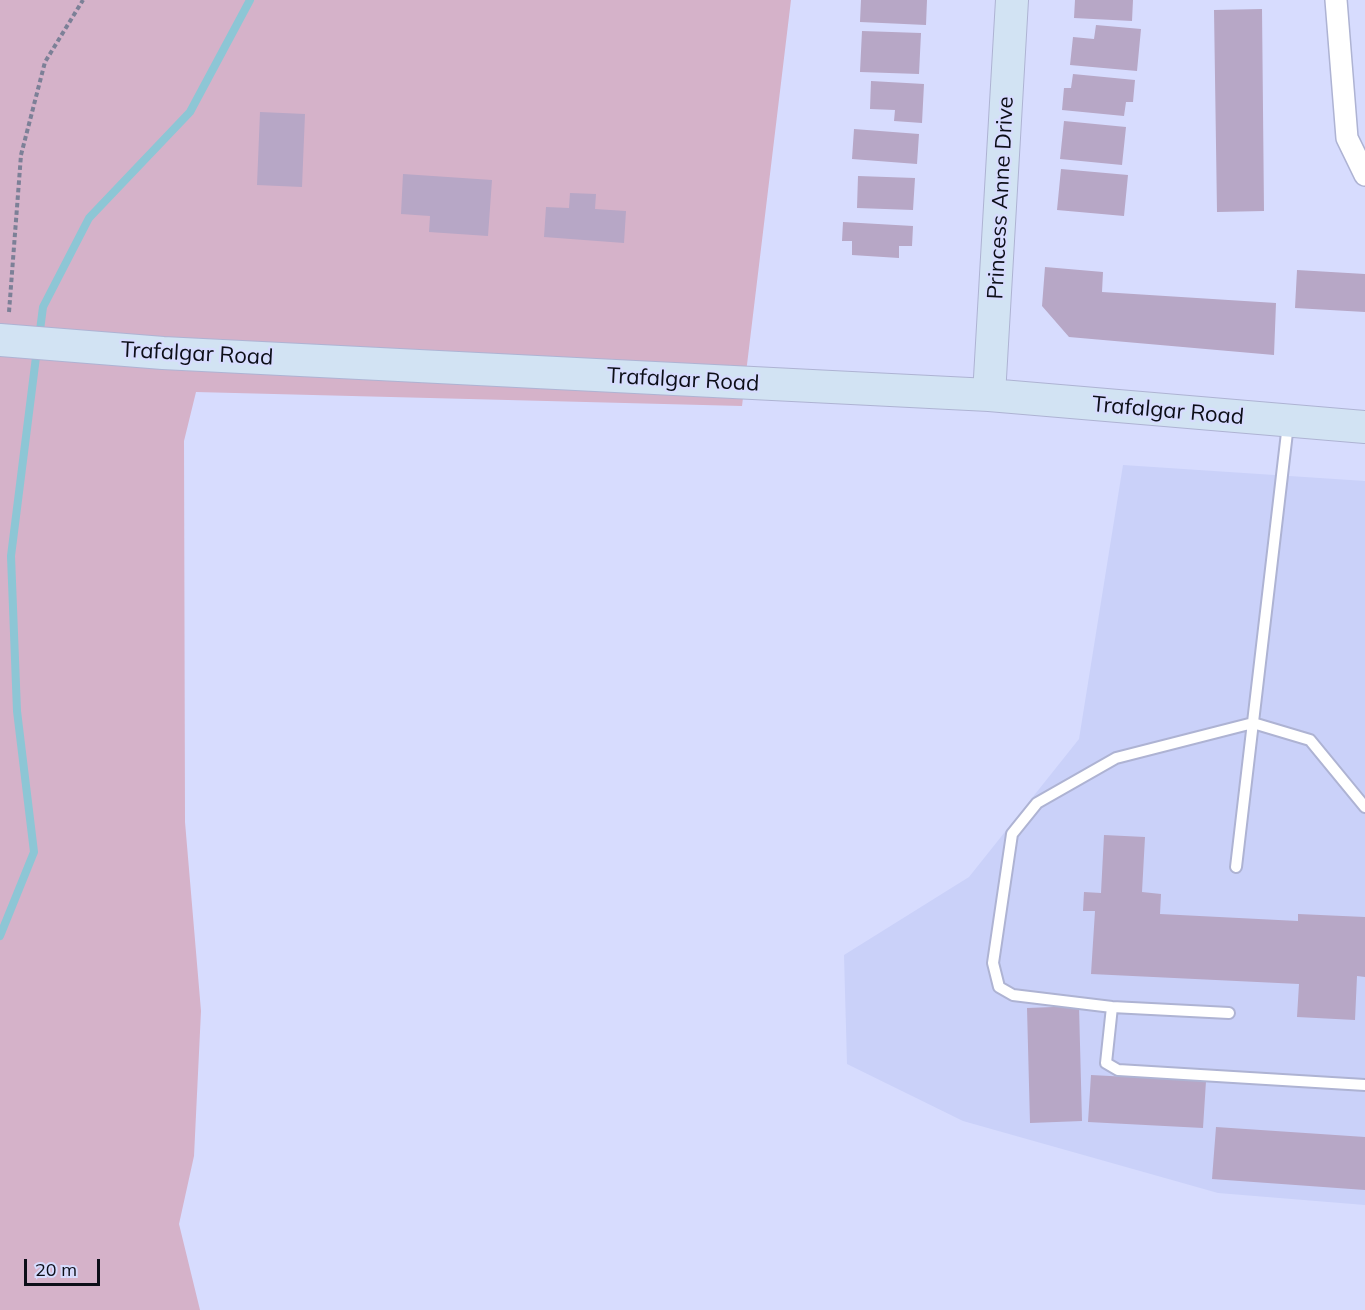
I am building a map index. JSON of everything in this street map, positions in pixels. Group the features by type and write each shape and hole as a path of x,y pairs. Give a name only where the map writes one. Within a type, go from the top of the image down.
{"main road":[{"name":"Princess Anne Drive","path":"989,395 1012,0"},
{"name":"Trafalgar Road","path":"3,340 163,353 989,395 1365,427"}],"street":[{"path":"1336,0 1347,138 1365,175"}],"lane":[{"path":"1236,867 1288,421"},
{"path":"1229,1013 1112,1007 1013,995 999,987 993,963 1012,834 1037,803 1116,758 1253,723 1310,740 1365,807"},
{"path":"1112,1007 1106,1063 1118,1070 1365,1085"}],"path":[{"path":"3,340 21,155 45,62 83,0"}],"shaded area":[{"path":"0,0 791,0 742,406 196,392 184,441 185,822 201,1011 194,1156 179,1224 200,1310 0,1310"},
{"path":"1123,465 1365,481 1365,1205 1218,1193 963,1121 847,1064 844,955 969,877 1079,739"}],"building":[{"path":"861,0 927,0 926,25 860,22"},
{"path":"1075,0 1133,0 1132,21 1074,18"},
{"path":"1262,9 1264,211 1217,212 1214,10"},
{"path":"1096,25 1141,29 1137,71 1070,65 1073,37 1094,39"},
{"path":"862,31 921,33 919,74 860,72"},
{"path":"1073,74 1135,80 1133,102 1126,102 1124,116 1062,110 1064,88 1071,88"},
{"path":"871,81 924,84 922,123 894,121 895,110 870,109"},
{"path":"260,112 305,114 302,187 257,185"},
{"path":"1064,121 1126,127 1122,165 1060,159"},
{"path":"854,129 919,134 917,164 852,159"},
{"path":"1061,169 1128,175 1124,216 1057,210"},
{"path":"403,174 492,180 488,236 429,232 430,216 401,214"},
{"path":"858,176 915,178 913,210 857,208"},
{"path":"570,193 596,194 595,209 626,211 624,243 544,237 546,207 569,208"},
{"path":"843,222 913,226 912,246 899,246 899,258 852,255 852,241 842,241"},
{"path":"1045,267 1103,272 1102,292 1276,303 1274,355 1069,337 1042,306"},
{"path":"1297,270 1365,274 1365,312 1295,308"},
{"path":"1104,835 1145,837 1142,892 1161,894 1160,914 1298,921 1298,914 1365,917 1365,977 1357,976 1355,1020 1297,1017 1299,984 1091,974 1095,911 1083,911 1084,892 1101,893"},
{"path":"1079,1006 1082,1121 1030,1123 1027,1008"},
{"path":"1091,1075 1206,1081 1203,1128 1088,1122"},
{"path":"1216,1127 1365,1137 1365,1190 1212,1179"}],"waterway":[{"path":"39,338 43,307 89,218 190,112 250,0"},
{"path":"0,936 34,852 17,711 11,556 37,349"}]}
